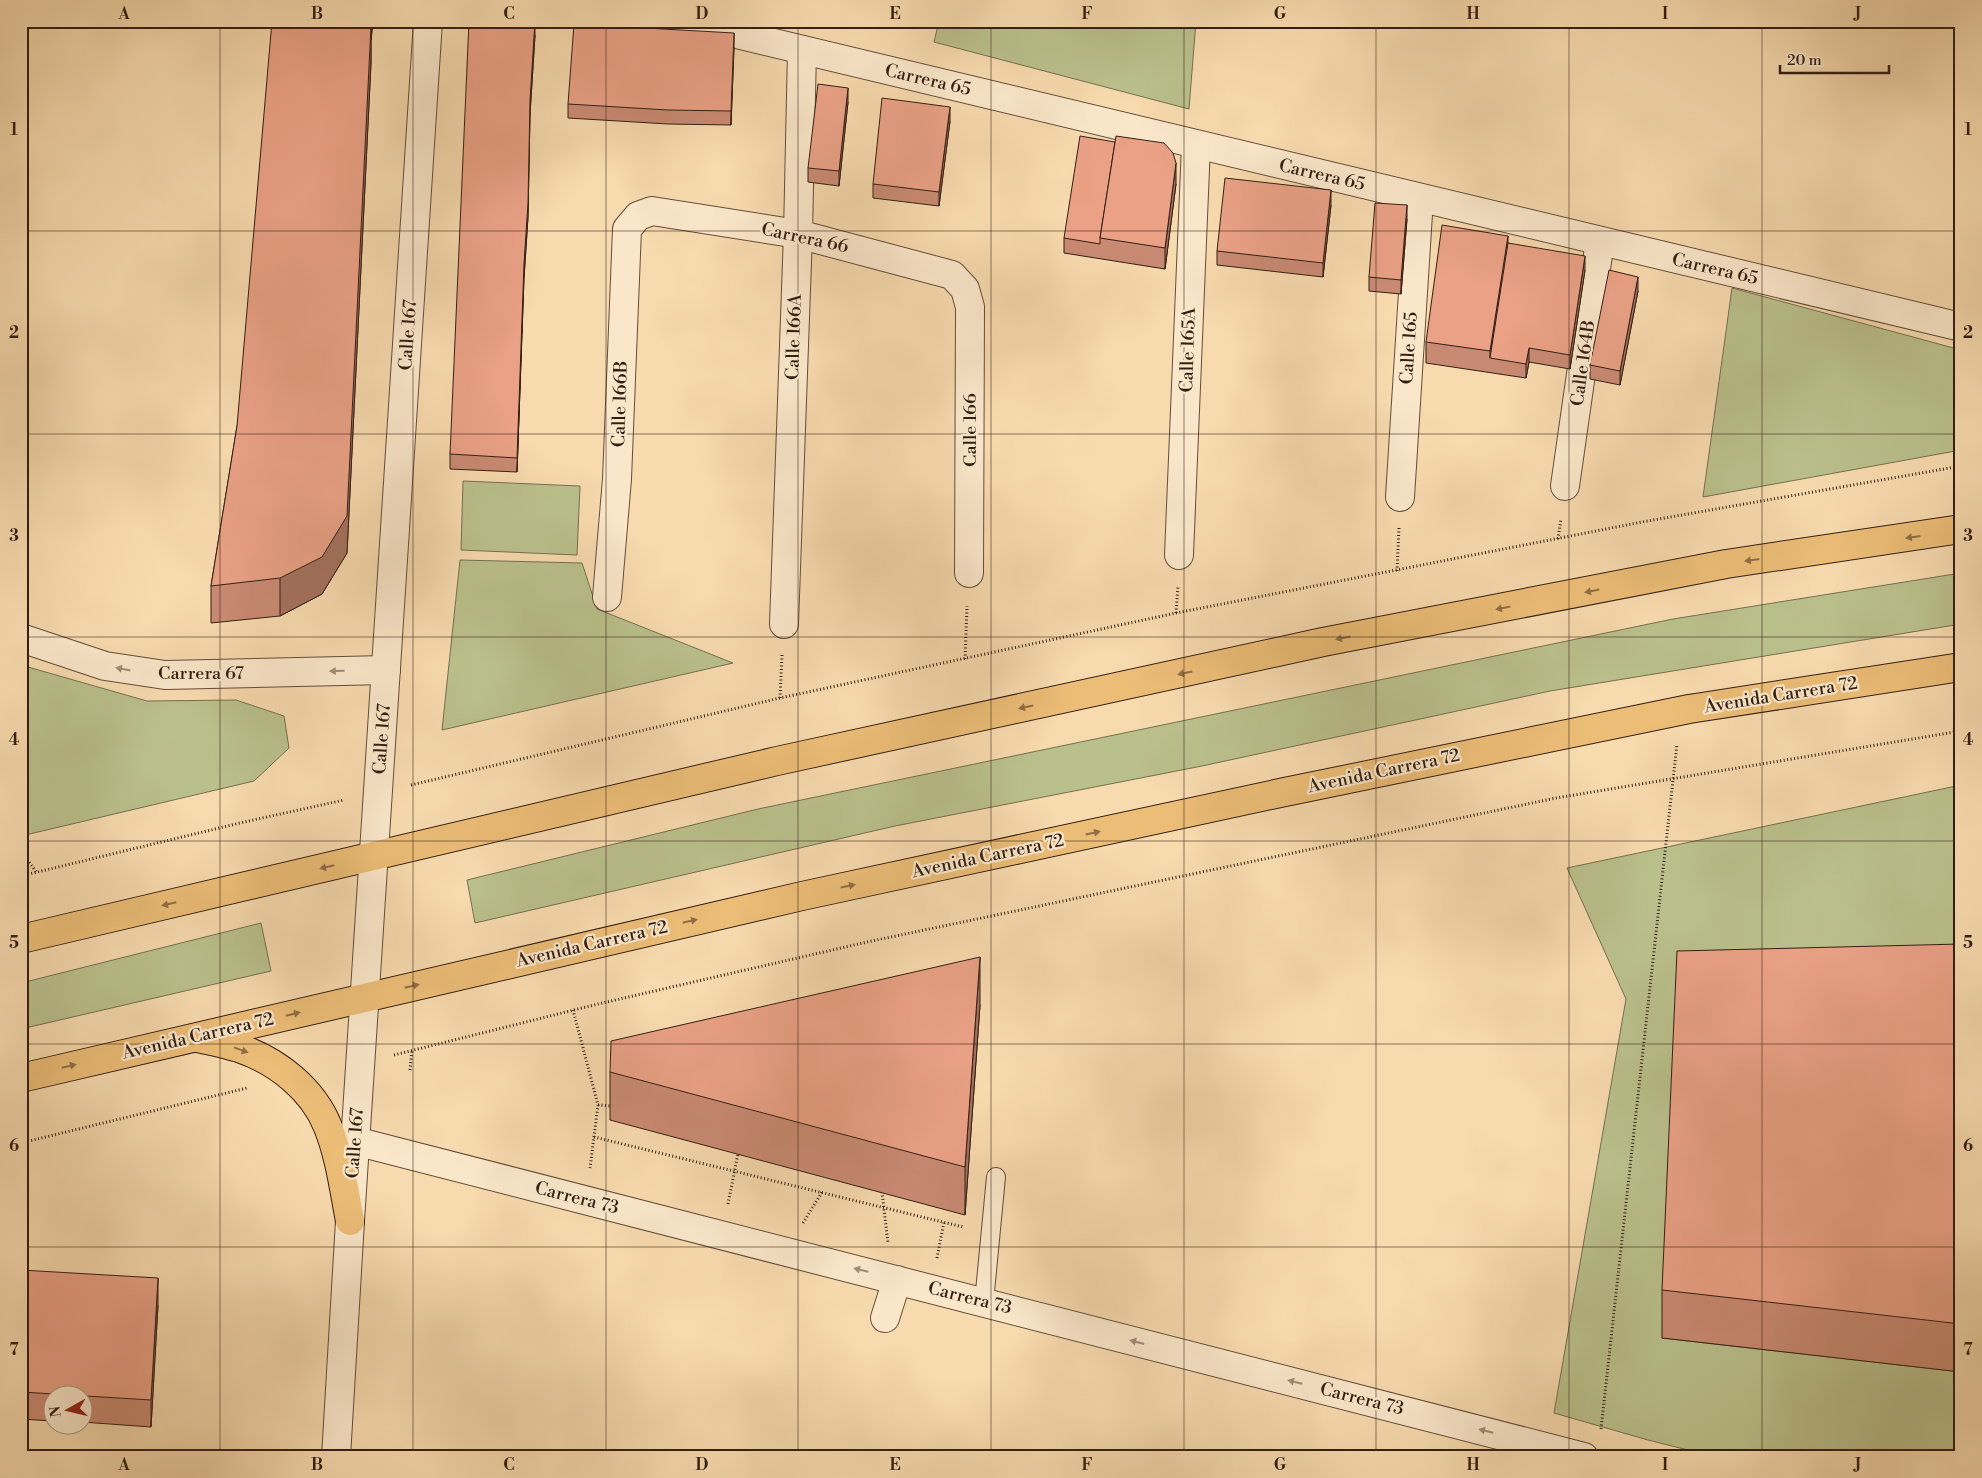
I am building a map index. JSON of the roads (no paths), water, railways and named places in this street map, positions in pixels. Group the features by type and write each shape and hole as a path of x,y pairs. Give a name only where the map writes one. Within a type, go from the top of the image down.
{"highway":[{"path":"21,939 796,757 1323,642 1726,564 1961,530"},
{"name":"Avenida Carrera 72","path":"21,1078 802,896 1280,793 1681,711 1961,667"},
{"path":"195,1037 240,1049 264,1059 292,1077 311,1098 328,1126 340,1164 350,1221"}],"street":[{"name":"Calle 167","path":"336,1457 428,21"},
{"name":"Carrera 65","path":"682,21 1961,327"},
{"name":"Calle 166A","path":"784,624 798,234 802,50"},
{"name":"Calle 165A","path":"1179,555 1196,144"},
{"name":"Calle 165","path":"1400,497 1419,198"},
{"name":"Carrera 66","path":"638,216 652,211 798,234 952,275 965,289"},
{"name":"Calle 166B","path":"607,597 617,479 627,229 638,216"},
{"name":"Calle 164B","path":"1565,486 1600,241"},
{"name":"Calle 166","path":"965,289 970,307 969,573"},
{"name":"Carrera 67","path":"21,638 105,666 165,675 386,670"},
{"name":"Carrera 73","path":"355,1141 984,1302 1525,1449 1592,1447"},
{"path":"885,1318 897,1280"}],"lane":[{"path":"984,1302 996,1177"}]}
